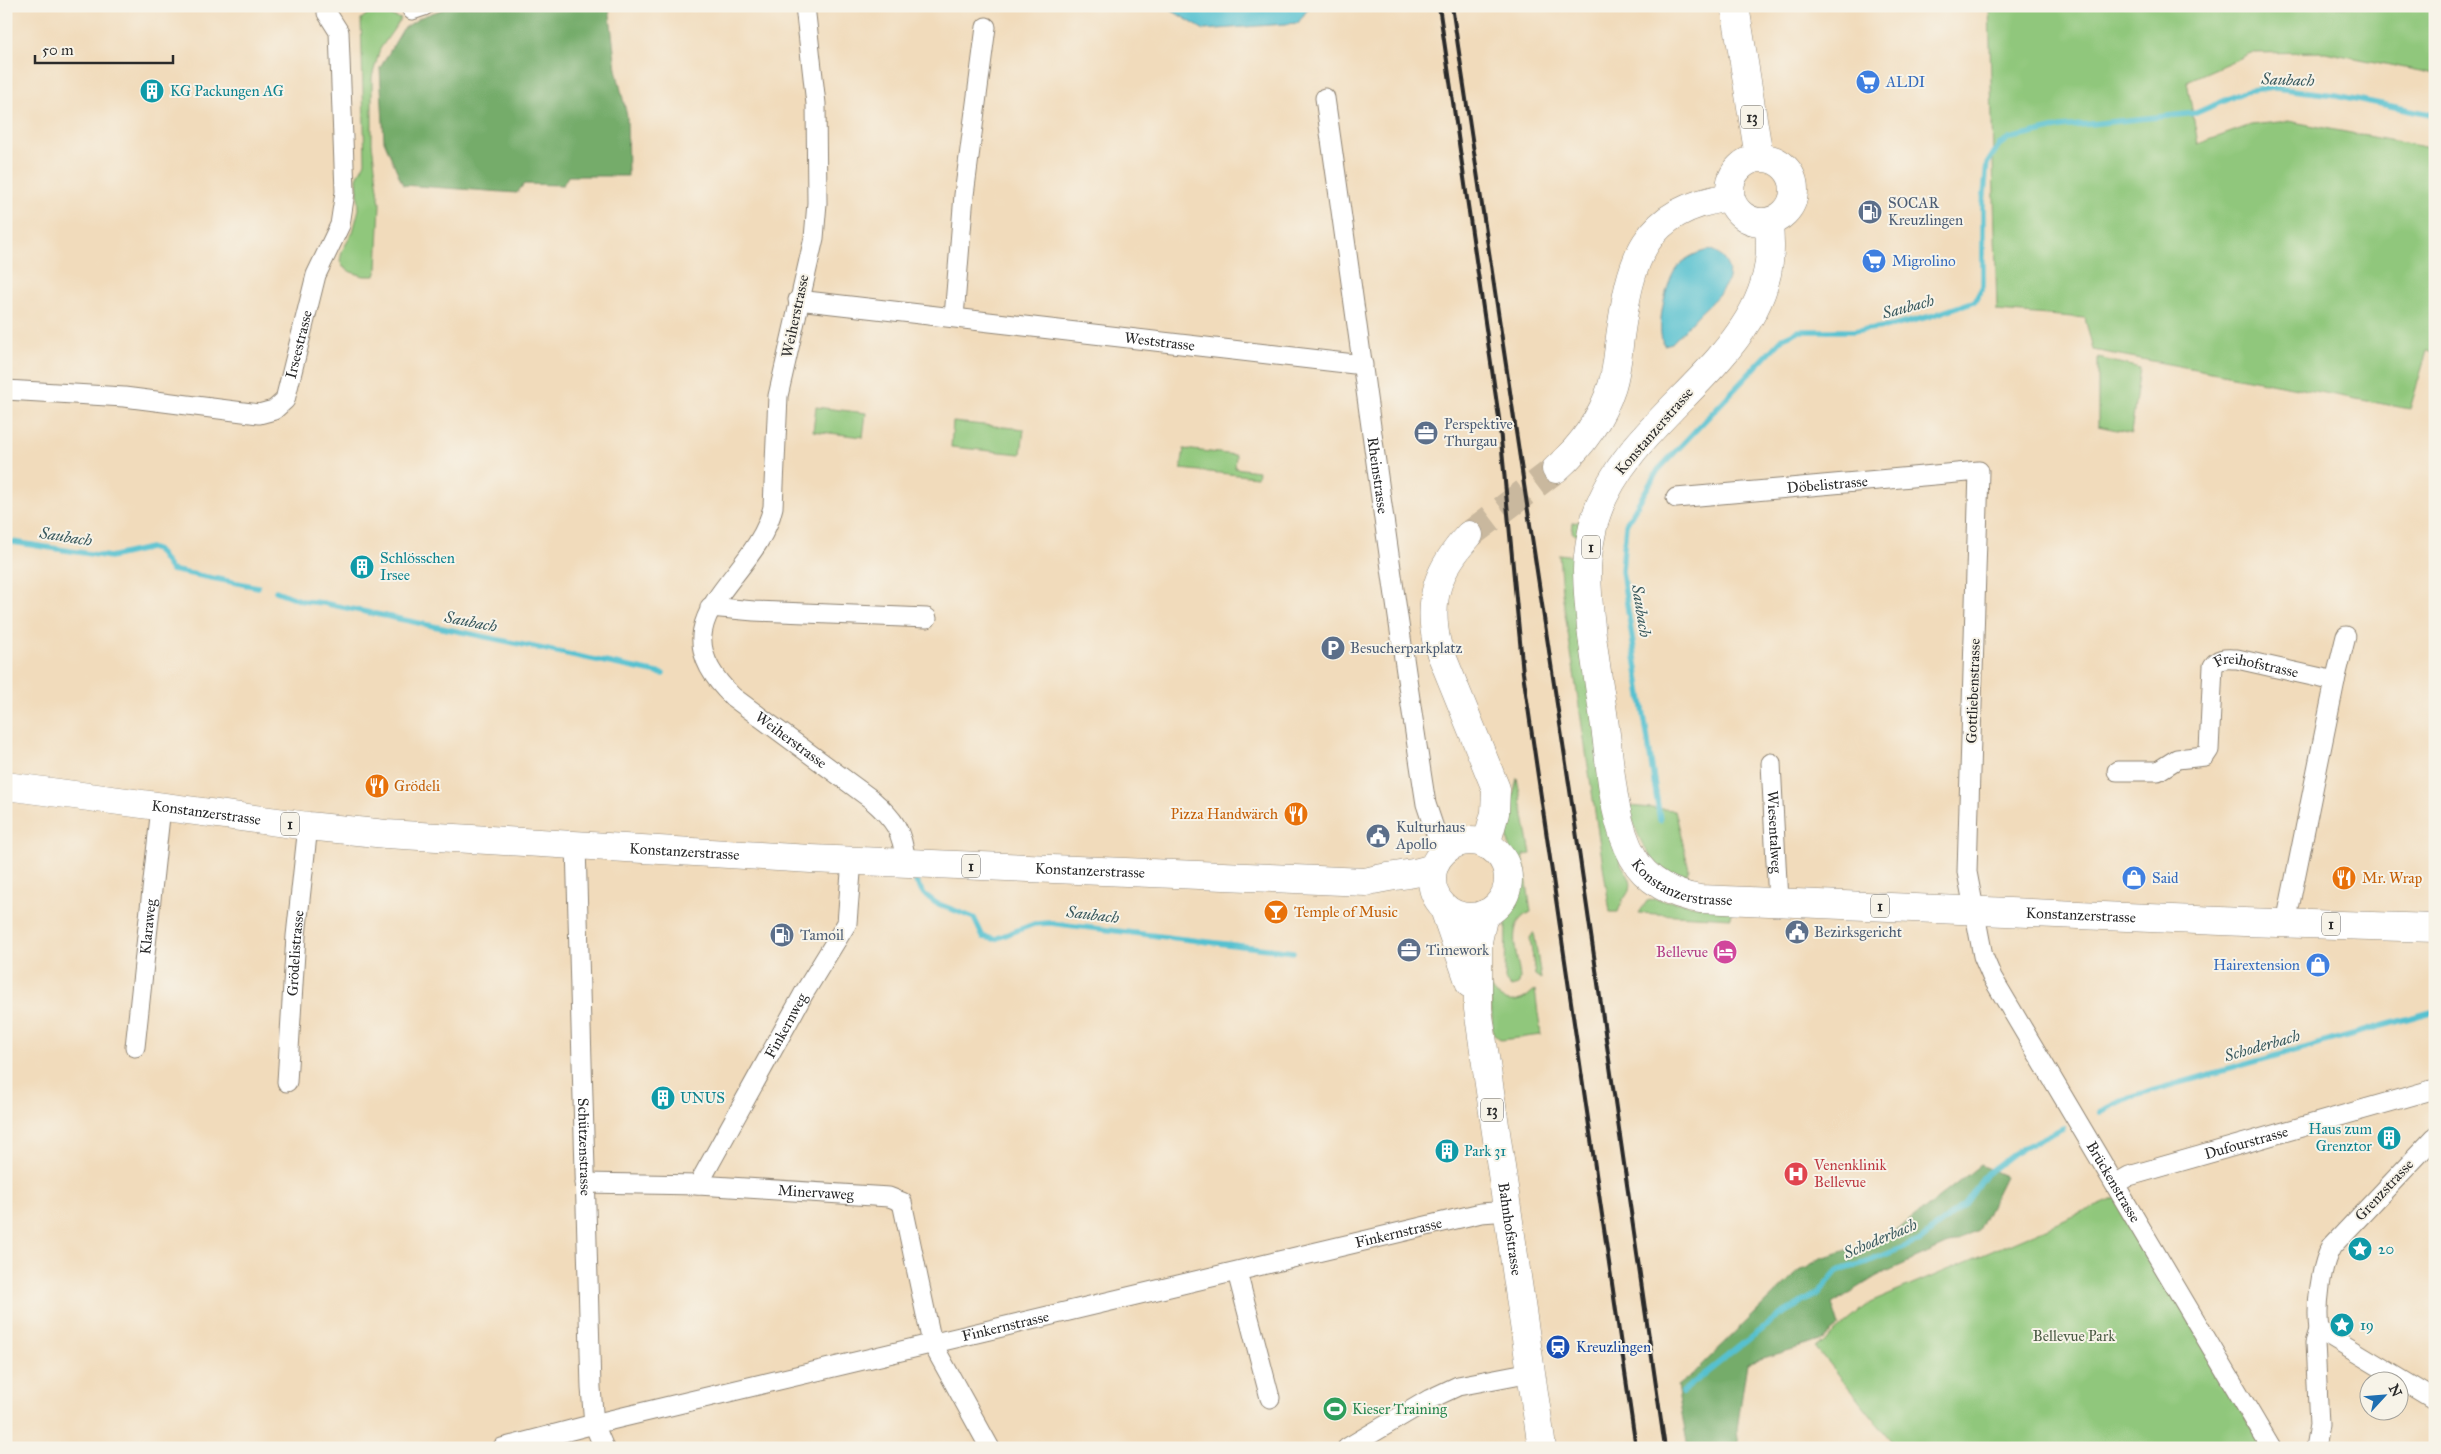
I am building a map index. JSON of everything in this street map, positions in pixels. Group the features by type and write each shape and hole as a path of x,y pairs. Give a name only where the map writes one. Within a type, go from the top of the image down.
{"main road":[{"name":"13","path":"1735,6 1759,157"},
{"path":"1759,157 1779,162 1787,169 1795,189 1793,200 1787,210 1779,218 1768,222 1758,222 1740,214 1730,198 1730,186 1733,175 1739,166 1748,160 1759,157"},
{"path":"1556,469 1574,452 1592,429 1605,404 1613,383 1628,286 1634,263 1648,240 1668,219 1682,211 1706,201 1730,198"},
{"name":"Konstanzerstrasse","path":"1768,222 1770,236 1768,272 1755,309 1732,343 1618,470 1597,513 1587,568 1590,621 1616,801 1622,830 1634,858 1651,879 1674,893 1687,897 1717,900 2435,928"},
{"path":"1469,535 1450,555 1440,576 1433,600 1432,623 1436,644 1496,788 1495,813 1486,845"},
{"name":"Konstanzerstrasse","path":"6,786 308,826 386,834 906,863 1366,882 1381,877 1418,874 1440,858"},
{"path":"1466,841 1486,845 1503,860 1508,882 1500,902 1484,914 1475,917 1458,915 1440,902 1432,883 1440,858 1466,841"},
{"name":"Konstanzerstrasse","path":"1366,882 1382,890 1440,902"},
{"name":"Bahnhofstrasse","path":"1440,902 1458,943 1478,1009 1542,1448"},
{"name":"Bahnhofstrasse","path":"1478,1009 1478,941 1484,914"}],"street":[{"name":"Weiherstrasse","path":"805,6 816,104 817,204 814,238 798,300 778,396 773,506 769,524 751,553 710,607 703,624 703,651 714,677 733,698 871,799 892,817 899,828 906,863"},
{"name":"Irseestrasse","path":"6,390 124,397 259,414 274,410 285,400 316,275 340,224 345,192 339,32 327,13"},
{"path":"954,317 964,195 986,27"},
{"name":"Rheinstrasse","path":"1325,98 1363,365 1392,592 1426,804 1436,834 1440,858"},
{"name":"Weststrasse","path":"798,300 1363,365"},
{"name":"Döbelistrasse","path":"1676,498 1979,471"},
{"name":"Gottliebenstrasse","path":"1974,910 1967,872 1979,471"},
{"path":"710,607 754,611 927,618"},
{"path":"2286,922 2335,681 2346,636"},
{"name":"Freihofstrasse","path":"2118,772 2158,771 2177,759 2205,756 2209,750 2213,666 2216,661 2237,659 2335,681"},
{"name":"Wiesentalweg","path":"1771,762 1778,902"},
{"name":"Klaraweg","path":"136,1047 161,807"},
{"name":"Grödelistrasse","path":"287,1082 296,936 308,826"},
{"name":"Schützenstrasse","path":"576,845 585,1183 594,1424 604,1448"},
{"name":"Finkernweg","path":"698,1185 804,993 847,923 852,860"},
{"name":"Brückenstrasse","path":"1974,910 1983,956 1992,977 2271,1448"},
{"name":"Dufourstrasse","path":"2115,1184 2129,1176 2435,1089"},
{"name":"Grenzstrasse","path":"2315,1448 2319,1425 2315,1343 2319,1330 2317,1316 2326,1255 2332,1246 2435,1137"},
{"name":"Minervaweg","path":"585,1183 698,1185 890,1196 902,1202 932,1343"},
{"name":"Finkernstrasse","path":"502,1448 594,1424 1237,1272 1481,1212 1508,1211"},
{"path":"1237,1272 1270,1398"},
{"path":"2319,1330 2435,1400"},
{"path":"932,1343 990,1448"},
{"path":"1348,1448 1430,1399 1458,1386 1531,1372"}],"green space":[{"path":"452,6 609,6 616,69 627,116 628,176 568,176 563,185 524,184 517,193 403,185 384,141 380,68 403,29 421,17"},
{"path":"1989,6 2435,6 2435,74 2325,52 2251,53 2187,81 2198,144 2251,125 2288,121 2435,149 2435,352 2427,351 2410,409 2093,350 2085,318 1997,311"},
{"path":"381,12 401,19 380,49 372,77 372,144 380,204 377,269 375,276 364,276 343,267 340,261 342,251 353,232 359,209 357,178 365,162 361,19 369,13"},
{"path":"2098,358 2140,368 2131,433 2098,426"},
{"path":"816,407 866,413 863,437 813,431"},
{"path":"953,422 1024,429 1021,454 951,447"},
{"path":"1184,449 1236,455 1235,468 1258,471 1257,477 1181,469"},
{"path":"1581,521 1621,864 1627,873 1631,885 1618,912 1610,912 1562,593 1559,554 1575,556 1579,538 1572,532 1573,523"},
{"path":"1517,778 1531,854 1523,855 1531,912 1522,917 1517,924 1515,942 1520,979 1518,985 1511,987 1505,980 1506,912 1516,884 1506,828"},
{"path":"1628,806 1675,810 1689,869 1685,879 1682,880 1670,874 1653,859 1641,840"},
{"path":"1655,899 1732,911 1731,918 1639,913 1647,901"},
{"path":"1534,932 1541,979 1535,975 1530,938"},
{"path":"1490,985 1495,994 1508,1001 1523,999 1535,990 1541,1035 1501,1040 1493,1033"},
{"path":"1980,1165 2005,1176 1978,1231 1877,1276 1832,1304 1839,1326 1820,1341 1747,1363 1737,1429 1739,1448 1688,1448 1677,1386 1695,1372 1795,1274 1821,1258 1870,1243 1907,1223"},
{"name":"Bellevue Park","path":"2121,1196 2263,1448 1897,1448 1816,1348 1870,1303"}],"water":[{"path":"1164,6 1310,6 1298,23 1204,30"},
{"path":"1713,250 1723,259 1728,267 1726,284 1714,300 1672,343 1664,345 1661,318 1665,295 1672,275 1688,258 1698,253"}],"waterway":[{"name":"Saubach","path":"1660,820 1622,571 1626,524 1658,470 1783,338 1799,331 1852,331 1893,326 1931,316 1975,301 1983,286 1983,205 1987,164 1999,145 2009,139 2061,127 2196,113 2244,92 2274,88 2336,95 2435,115"},
{"name":"Saubach","path":"6,541 110,557 150,548 158,551 171,570 258,587"},
{"name":"Saubach","path":"276,591 302,601 323,603 663,674"},
{"name":"Saubach","path":"916,882 924,894 936,903 974,918 983,937 995,939 1034,924 1050,923 1293,952"},
{"name":"Schoderbach","path":"2100,1112 2124,1100 2151,1091 2435,1011"},
{"name":"Schoderbach","path":"1682,1392 1778,1316 1819,1293 1837,1271 1867,1262 1919,1241 1965,1204 1986,1174 2015,1152 2064,1128"}],"tunnel":[{"path":"1469,535 1556,469"}],"railway":[{"path":"1439,6 1499,418 1523,673 1636,1448"},
{"path":"1452,6 1574,817 1665,1448"}],"place":[{"name":"ALDI","path":"1868,82"},
{"name":"KG Packungen AG","path":"152,91"},
{"name":"SOCAR Kreuzlingen","path":"1870,212"},
{"name":"Migrolino","path":"1874,261"},
{"name":"Perspektive Thurgau","path":"1426,433"},
{"name":"Schlösschen Irsee","path":"362,567"},
{"name":"Besucherparkplatz","path":"1333,648"},
{"name":"Grödeli","path":"377,786"},
{"name":"Pizza Handwärch","path":"1296,814"},
{"name":"Kulturhaus Apollo","path":"1378,836"},
{"name":"Said","path":"2134,878"},
{"name":"Mr. Wrap","path":"2344,878"},
{"name":"Temple of Music","path":"1276,912"},
{"name":"Bezirksgericht","path":"1797,932"},
{"name":"Tamoil","path":"782,935"},
{"name":"Timework","path":"1409,950"},
{"name":"Bellevue","path":"1725,952"},
{"name":"Hairextension","path":"2318,965"},
{"name":"UNUS","path":"663,1098"},
{"name":"Haus zum Grenztor","path":"2389,1138"},
{"name":"Park 31","path":"1447,1151"},
{"name":"Venenklinik Bellevue","path":"1796,1174"},
{"name":"20","path":"2360,1249"},
{"name":"19","path":"2342,1325"},
{"name":"Kreuzlingen","path":"1558,1347"},
{"name":"Kieser Training","path":"1335,1409"}]}
